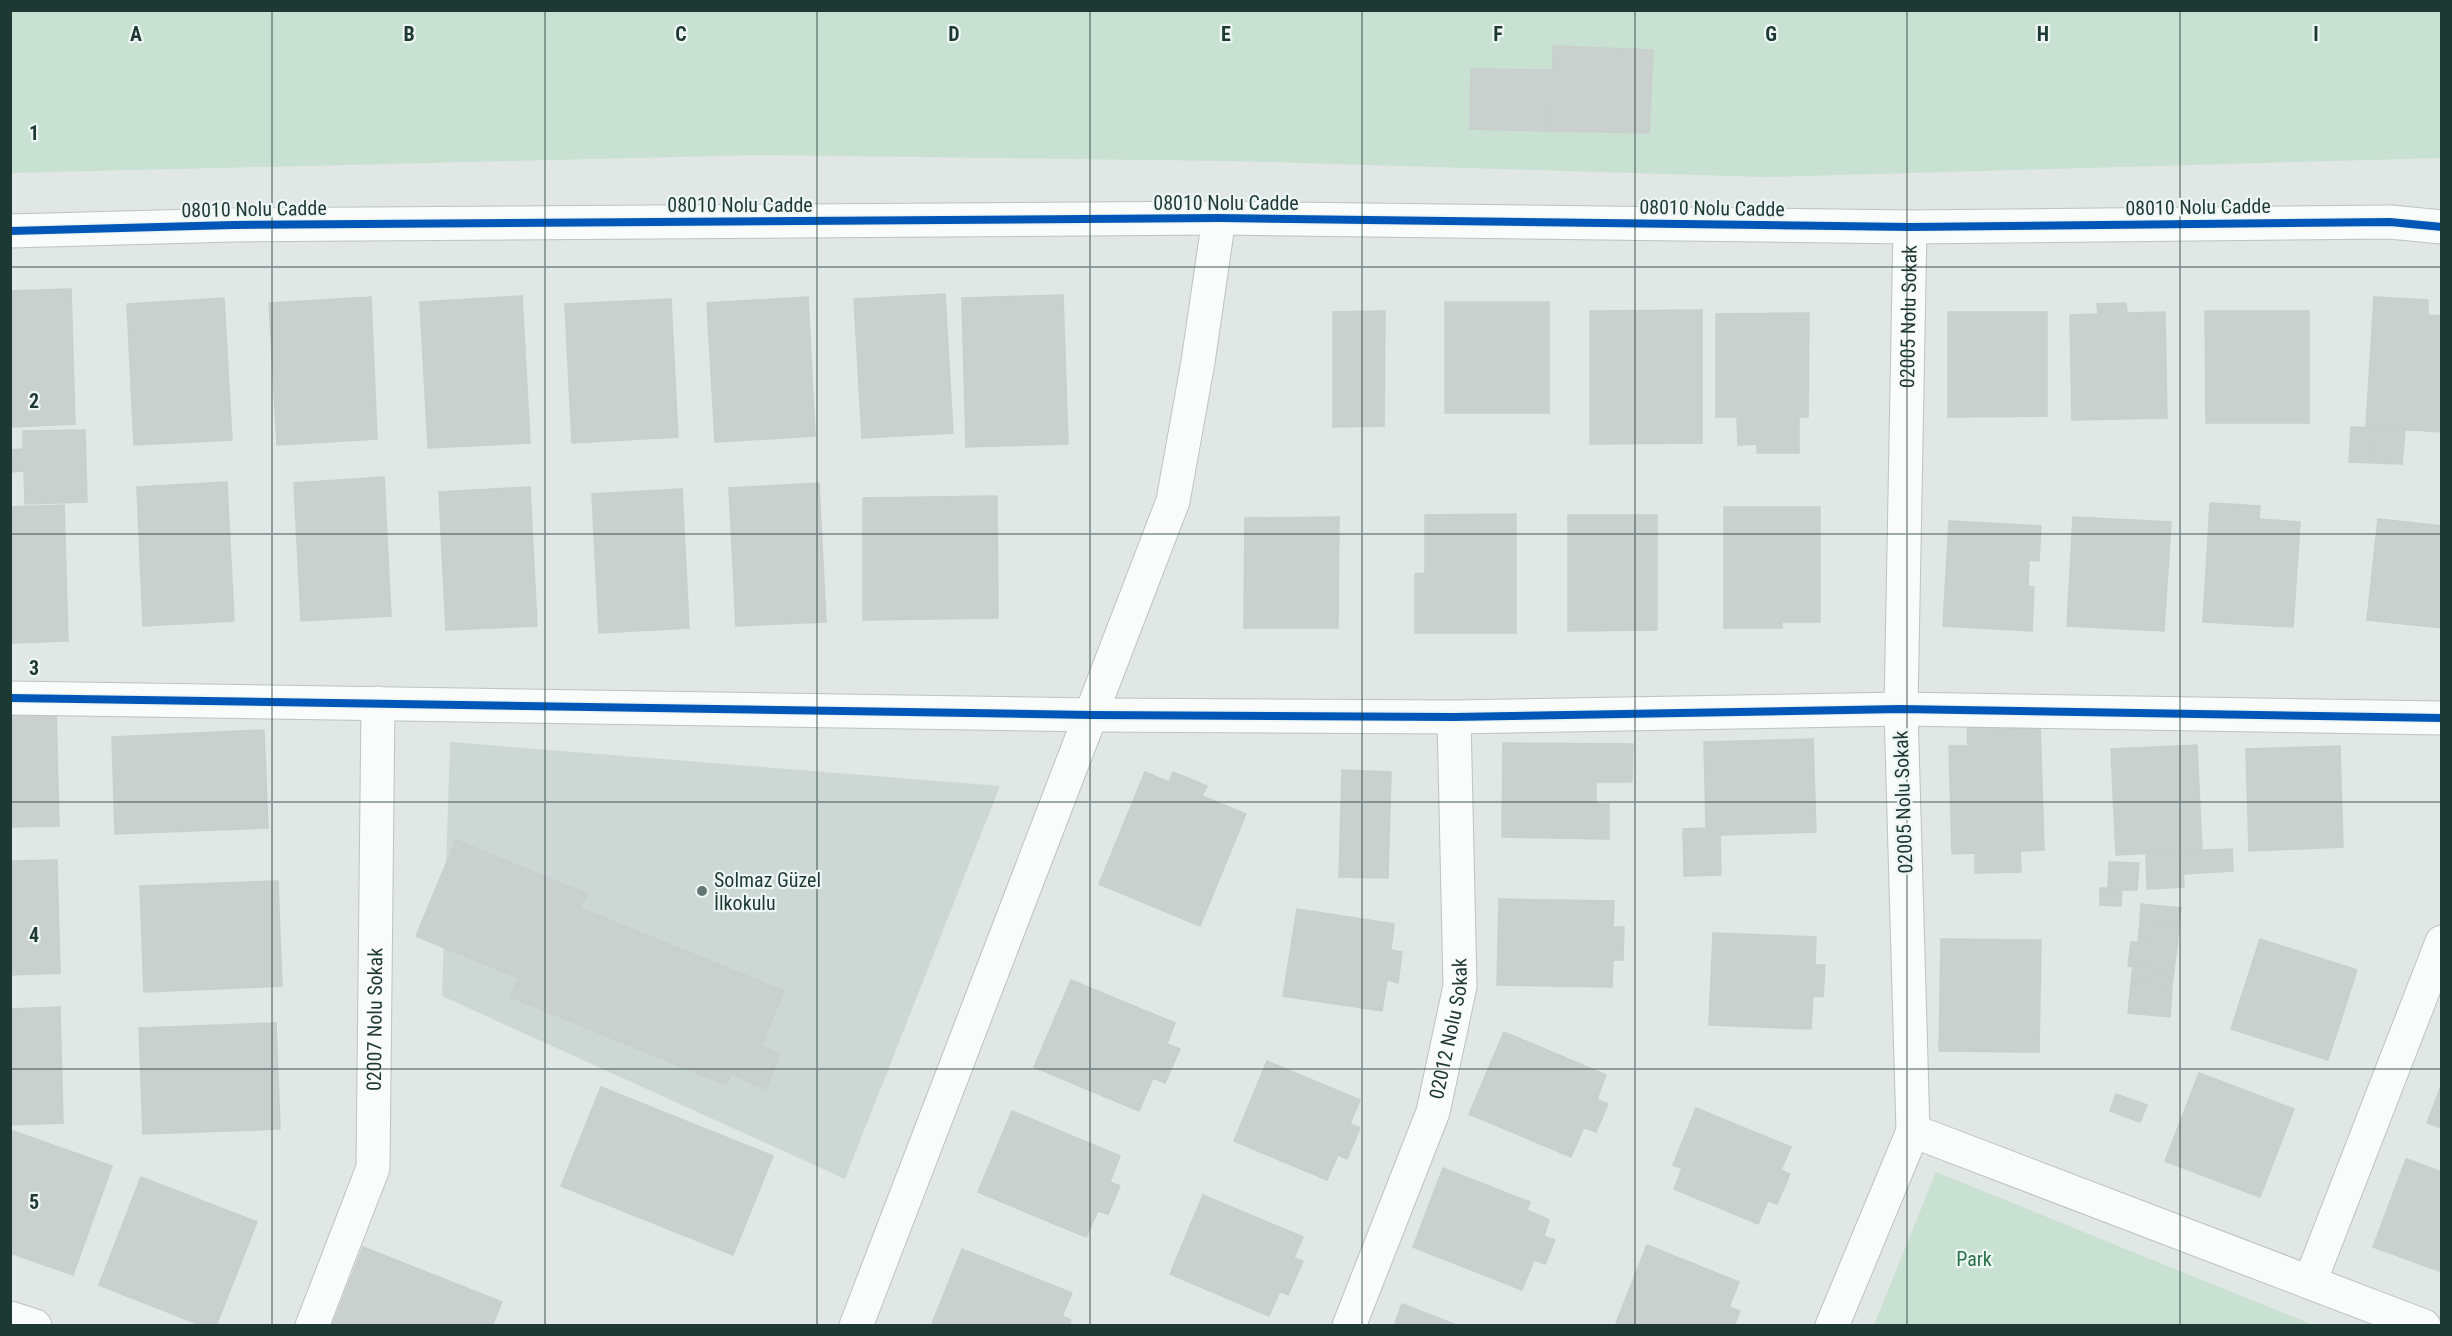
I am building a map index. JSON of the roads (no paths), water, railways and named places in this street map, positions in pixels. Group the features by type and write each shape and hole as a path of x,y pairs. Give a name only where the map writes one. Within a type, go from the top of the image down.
{"street":[{"name":"08010 Nolu Cadde","path":"10,231 245,224 1219,218 1910,227 2390,222 2442,227"},
{"path":"856,1326 1173,501 1198,362 1219,218"},
{"name":"02005 Nolu Sokak","path":"1832,1326 1913,1131 1901,709 1910,227"},
{"path":"10,698 1092,715 1454,717 1901,709 2442,718"},
{"name":"02007 Nolu Sokak","path":"312,1326 373,1168 378,703"},
{"name":"02012 Nolu Sokak","path":"1349,1326 1433,1112 1460,986 1454,717"},
{"path":"2310,1282 2442,942"},
{"path":"1913,1131 2424,1326"},
{"path":"10,1318 34,1326"}],"place":[{"name":"Solmaz Güzel İlkokulu","path":"702,891"}],"park label":[{"name":"Park","path":"1974,1259"}]}
